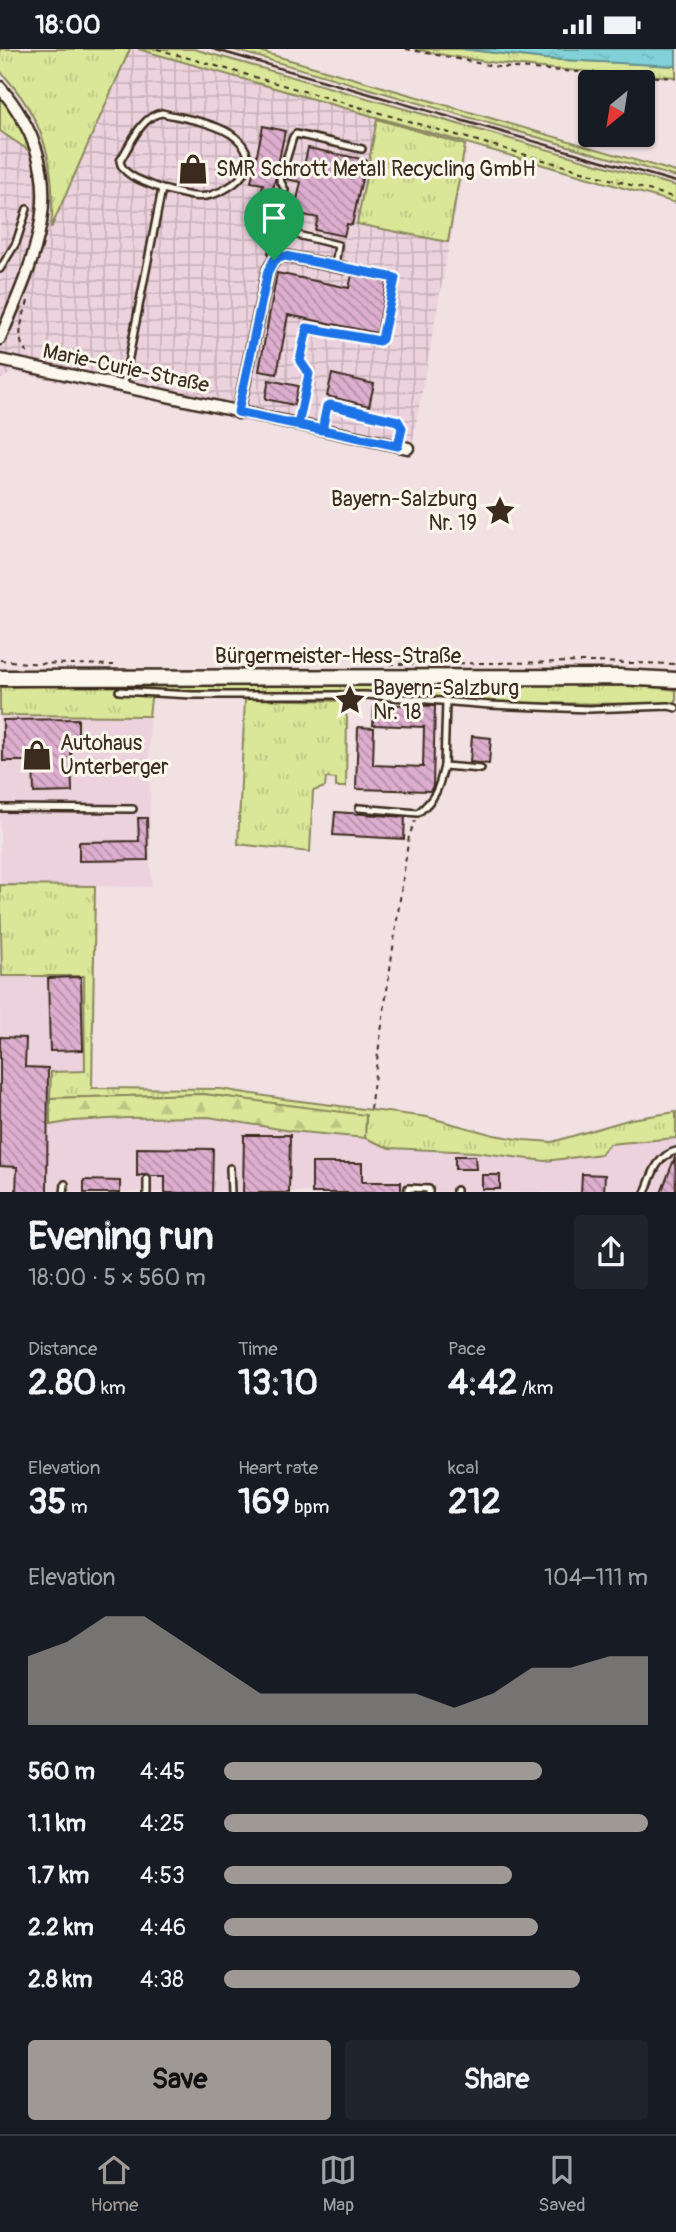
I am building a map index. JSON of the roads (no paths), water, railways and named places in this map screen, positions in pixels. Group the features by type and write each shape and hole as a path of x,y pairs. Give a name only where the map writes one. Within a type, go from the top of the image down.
{"main road":[{"name":"Bürgermeister-Hess-Straße","path":"5,677 620,677 676,680"}],"street":[{"path":"0,87 25,122 34,142 44,183 44,214 38,238 0,339"},
{"path":"238,412 268,271 274,260 285,256 339,267"},
{"name":"Marie-Curie-Straße","path":"0,360 403,447"}],"lane":[{"path":"162,113 204,123 234,136 248,151 249,164 243,173 232,185 209,196 194,196 162,189 127,172 121,167 120,161 147,119 155,114 162,113"},
{"path":"274,260 272,254 285,190 281,180 285,160 289,156 296,134 362,149"},
{"path":"123,388 162,189"},
{"path":"0,269 16,243 27,209"},
{"path":"277,230 338,245 339,267 395,278 382,339 379,341 307,328 300,361 309,374 298,425"},
{"path":"322,430 327,406 330,405 398,421 402,428 403,447"},
{"path":"119,691 192,695 366,695 491,705 589,709 676,708"},
{"path":"359,808 418,813 431,802 444,766 446,701"},
{"path":"444,766 481,769"},
{"path":"0,808 133,809"},
{"path":"645,1192 655,1167 664,1157 676,1151"},
{"path":"230,1168 231,1192"},
{"path":"147,1179 147,1192"},
{"path":"64,1192 65,1184"},
{"path":"408,1192 408,1188 429,1189 429,1192"}],"water":[{"path":"462,49 676,49 676,66 545,59"}],"railway":[{"path":"213,49 676,182"}],"place":[{"name":"SMR Schrott Metall Recycling GmbH","path":"193,169"},
{"name":"Bayern-Salzburg Nr. 19","path":"500,511"},
{"name":"Bayern-Salzburg Nr. 18","path":"350,700"},
{"name":"Autohaus Unterberger","path":"37,755"}]}
